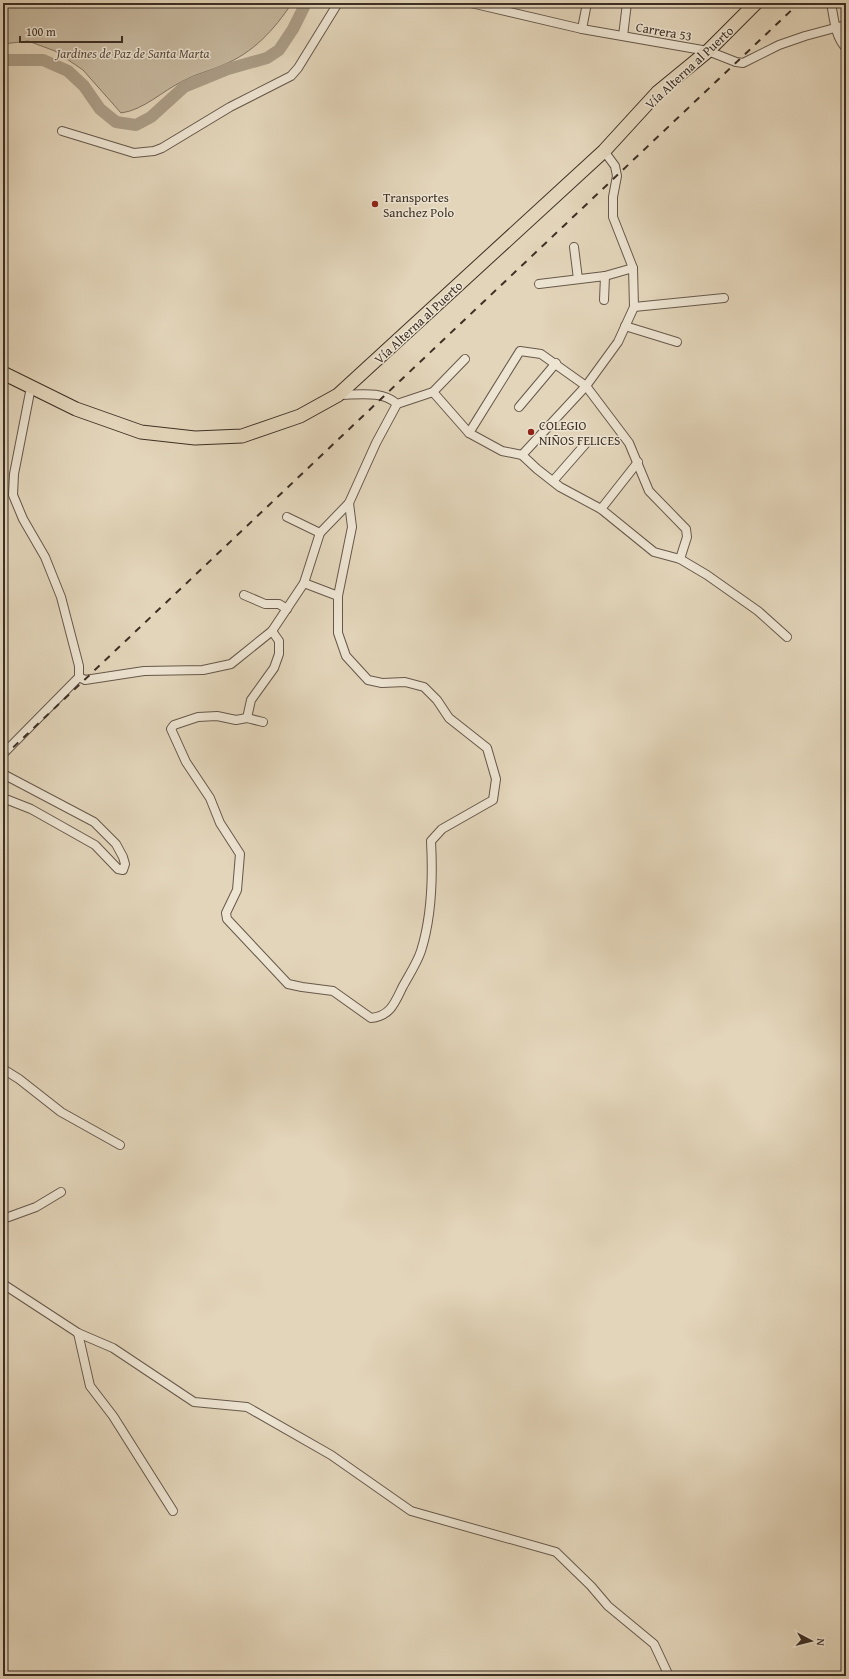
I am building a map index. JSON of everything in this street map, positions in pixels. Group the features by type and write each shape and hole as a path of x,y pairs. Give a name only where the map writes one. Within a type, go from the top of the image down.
{"main road":[{"name":"Vía Alterna al Puerto","path":"3,373 76,409 141,432 196,438 242,436 300,416 338,395 604,151 658,92 708,51 756,3"}],"street":[{"path":"62,131 134,153 162,148 230,106 291,76 298,68 338,3"},
{"name":"Carrera 53","path":"471,3 582,29 708,51 736,62 744,63 779,45 846,25"},
{"path":"582,29 587,3"},
{"path":"623,36 627,3"},
{"path":"831,3 836,28 842,44 846,48"},
{"path":"522,455 586,386 618,342 634,307 633,268 614,217 613,197 617,176 615,166 604,151"},
{"path":"574,247 578,278"},
{"path":"539,284 578,278 605,276 633,268"},
{"path":"604,300 605,276"},
{"path":"634,307 724,298"},
{"path":"625,326 677,342"},
{"path":"469,433 520,351 541,354 556,363 586,386 629,443 649,491 686,529 687,537 680,559"},
{"path":"79,677 85,680 144,671 203,670 231,664 272,631 304,583 320,533 349,503 376,443 397,404 433,392 465,359"},
{"path":"519,407 556,363"},
{"path":"3,754 79,677 79,666 61,597 45,557 23,520 13,495 14,474 31,387"},
{"path":"433,392 469,433 502,451 522,455 553,482 601,509 654,552 680,559 707,575 758,611 787,637"},
{"path":"338,395 376,394 391,398 397,404"},
{"path":"553,482 588,441"},
{"path":"601,509 638,462"},
{"path":"263,722 247,718 236,720 217,716 198,717 174,725 171,729 186,762 210,798 220,823 240,854 237,890 226,913 227,919 288,984 333,990 371,1018 379,1017 391,1010 421,952 427,929 433,871 431,841 442,829 494,800 496,779 487,748 449,718 437,700 424,687 405,682 382,683 368,680 346,656 338,633 338,596 352,527 349,503"},
{"path":"287,517 320,533"},
{"path":"304,583 338,596"},
{"path":"244,595 265,604 279,604 287,608"},
{"path":"247,718 251,700 274,668 280,654 279,641 272,631"},
{"path":"3,774 94,822 116,844 125,864 123,870 118,868 95,845 31,809 3,798"},
{"path":"3,1069 19,1079 61,1112 120,1145"},
{"path":"3,1219 36,1207 61,1192"},
{"path":"3,1284 78,1333 113,1348 194,1402 247,1406 331,1455 411,1511 556,1552 591,1586 608,1606 654,1644 669,1676"},
{"path":"78,1333 90,1386 113,1416 174,1511"}],"green space":[{"name":"Jardines de Paz de Santa Marta","path":"3,3 292,3 262,40 244,54 223,65 198,74 175,85 153,100 137,108 121,113 83,70 55,51 28,41 3,44"}],"waterway":[{"path":"3,60 43,60 68,71 84,86 100,109 116,122 136,125 151,117 184,87 228,69 267,58 279,50 293,29 306,3"}],"railway":[{"path":"3,757 799,3"}],"place":[{"name":"Transportes Sanchez Polo","path":"375,204"},
{"name":"COLEGIO NIÑOS FELICES","path":"531,432"}]}
